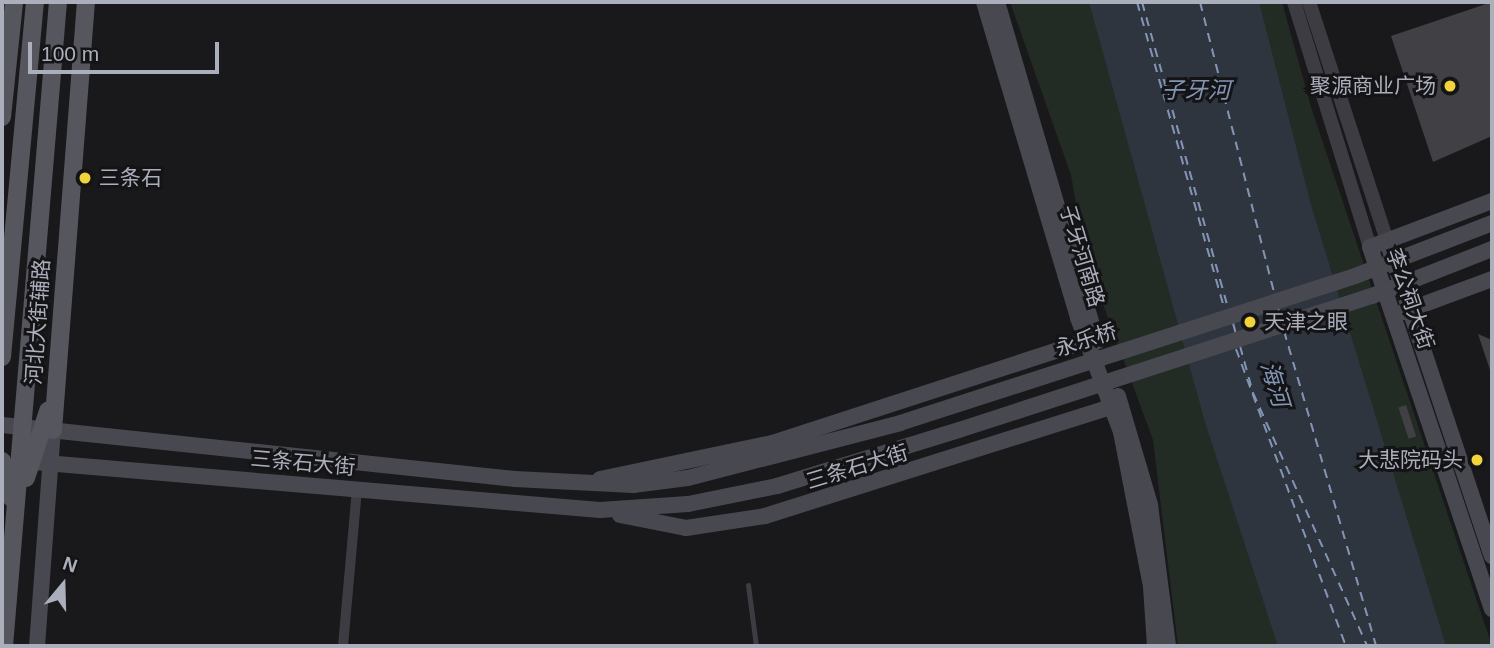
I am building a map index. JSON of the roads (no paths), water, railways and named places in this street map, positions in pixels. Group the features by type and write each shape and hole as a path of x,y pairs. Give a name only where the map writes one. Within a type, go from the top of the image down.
{"main road":[{"path":"2,117 14,2"},
{"path":"2,358 35,2"},
{"path":"4,646 14,525 12,457 33,303 58,2"},
{"name":"河北大街辅路","path":"12,457 47,434 57,384 86,2"},
{"name":"子牙河南路","path":"984,2 1091,340 1150,505 1168,646"},
{"name":"子牙河南路","path":"997,2 1091,340"},
{"path":"1370,247 1492,201"},
{"name":"永乐桥","path":"688,478 900,423 1355,276 1492,223"},
{"name":"李公祠大街","path":"1387,241 1492,556"},
{"name":"李公祠大街","path":"1370,247 1492,609"},
{"name":"三条石大街","path":"600,510 688,504 778,486 1372,296 1492,249"},
{"path":"1394,316 1492,279"},
{"name":"三条石大街","path":"588,482 772,443 1091,340"},
{"name":"子牙河南路","path":"1116,405 1137,502 1155,646"},
{"name":"三条石大街","path":"12,457 51,463 600,510 686,528 765,516 1116,405"},
{"name":"三条石大街","path":"2,425 12,457"},
{"name":"三条石大街","path":"12,457 47,434 80,433 588,482 688,478"},
{"path":"37,646 51,463 47,434"},
{"path":"12,457 14,525"}],"street":[{"name":"李公祠大街","path":"1294,2 1370,247"},
{"name":"李公祠大街","path":"1309,2 1387,241"},
{"path":"343,646 357,489"}],"lane":[{"path":"748,585 756,646"}],"water":[{"name":"子牙河","path":"1089,2 1259,2 1311,205 1446,646 1278,646 1205,422"}],"place":[{"name":"聚源商业广场","path":"1450,86"},
{"name":"三条石","path":"85,178"},
{"name":"天津之眼","path":"1250,322"},
{"name":"大悲院码头","path":"1477,460"}],"water label":[{"name":"海河","path":"1275,384"}]}
